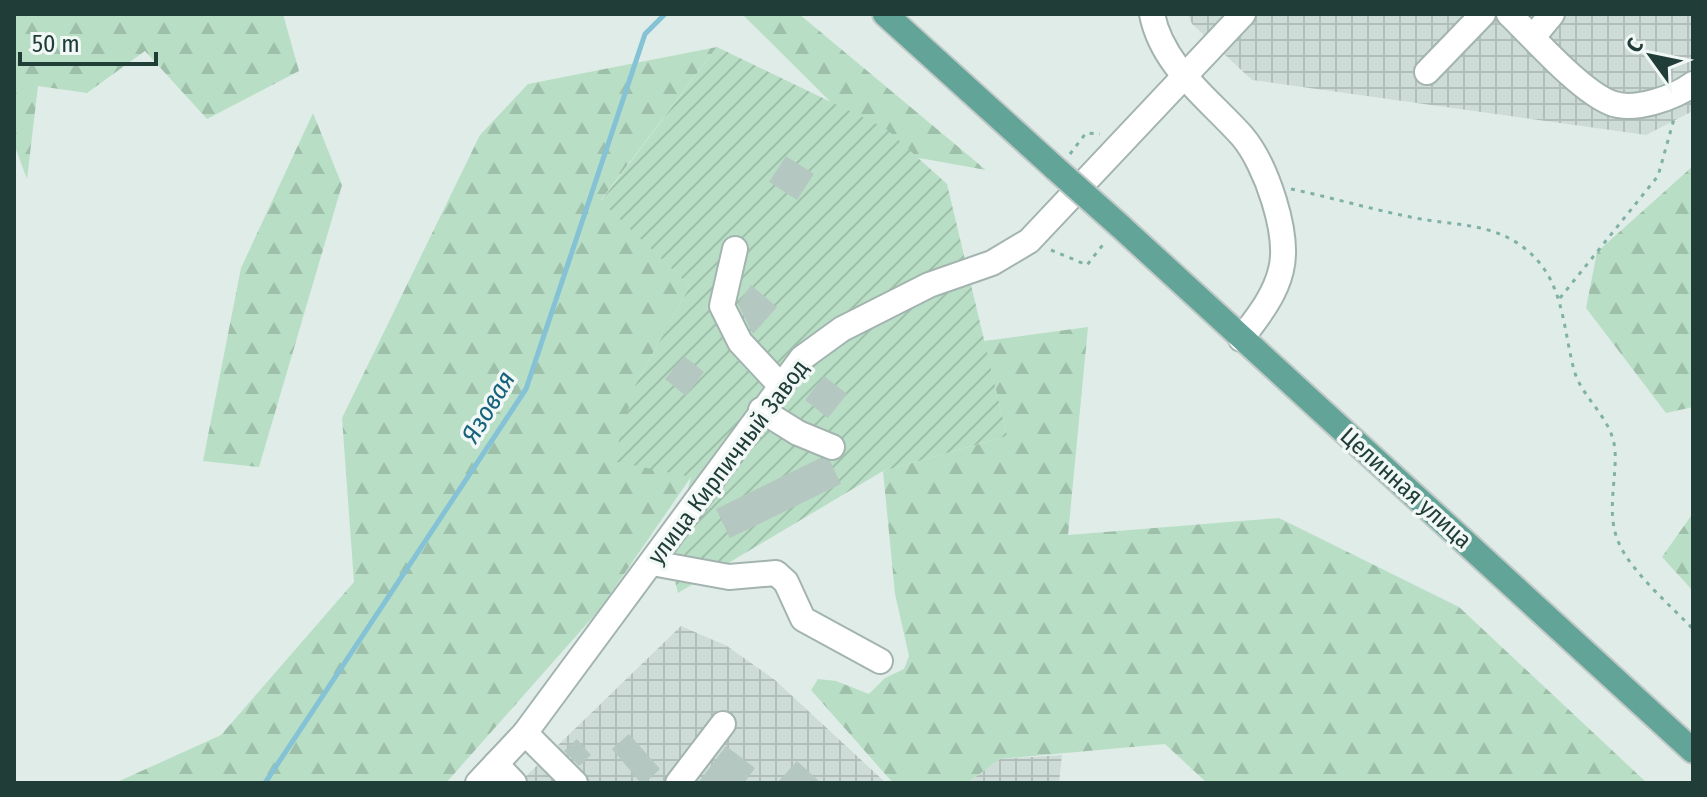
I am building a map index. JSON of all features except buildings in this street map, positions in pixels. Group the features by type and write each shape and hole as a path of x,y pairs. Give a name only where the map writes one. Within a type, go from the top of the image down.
{"main road":[{"name":"Целинная улица","path":"885,14 1056,169 1113,234 1241,339 1693,751"}],"street":[{"path":"1152,14 1155,27 1183,77 1244,139 1267,177 1279,223 1282,268 1265,308 1241,339"},
{"name":"улица Кирпичный Завод","path":"478,783 525,733 802,358 842,329 929,285 992,263 1029,241 1243,14"},
{"path":"1427,72 1483,14"},
{"path":"1509,14 1594,93 1614,104 1643,104 1687,88"},
{"path":"1533,37 1552,14"},
{"path":"735,249 722,306 740,342 780,385"},
{"path":"761,410 798,433 832,447"},
{"path":"652,563 729,577 776,573 786,582 803,619 880,661"},
{"path":"678,783 723,724"},
{"path":"525,733 575,783"},
{"path":"496,764 514,783"}],"path":[{"path":"1560,298 1658,176 1687,88"},
{"path":"1267,177 1288,189 1419,219 1483,228 1520,244 1549,277 1560,298 1574,372 1608,424 1615,450 1611,493 1618,541 1646,579 1693,629"},
{"path":"1029,241 1087,265 1113,234"}],"shaded area":[{"path":"1188,14 1693,14 1693,111 1646,135 1252,80 1192,24"},
{"path":"681,626 727,646 775,680 886,783 519,783"},
{"path":"1062,755 1059,783 967,783 1000,759"}],"green space":[{"path":"14,14 283,14 299,71 207,119 145,51 87,93 38,86 27,179 14,144"},
{"path":"742,14 799,14 986,170 880,151"},
{"path":"717,47 601,200 690,286 636,384 691,477 600,609 446,783 115,783 221,735 354,582 342,418 480,135 528,84"},
{"path":"717,47 885,128 947,184 1007,436 883,471 678,593 670,562 691,477 613,461 636,384 690,286 601,201"},
{"path":"313,113 342,185 259,467 203,461 241,268"},
{"path":"1693,166 1693,407 1666,413 1586,308 1597,252"},
{"path":"1088,327 1068,535 1279,518 1459,607 1647,783 1207,783 1165,744 1000,759 967,783 893,783 811,690 818,679 836,681 869,694 885,678 904,669 909,656 895,594 883,471 1007,436 984,341"},
{"path":"1693,513 1693,591 1662,557"}],"waterway":[{"name":"Язовая","path":"265,783 526,389 645,34 665,14"}]}
